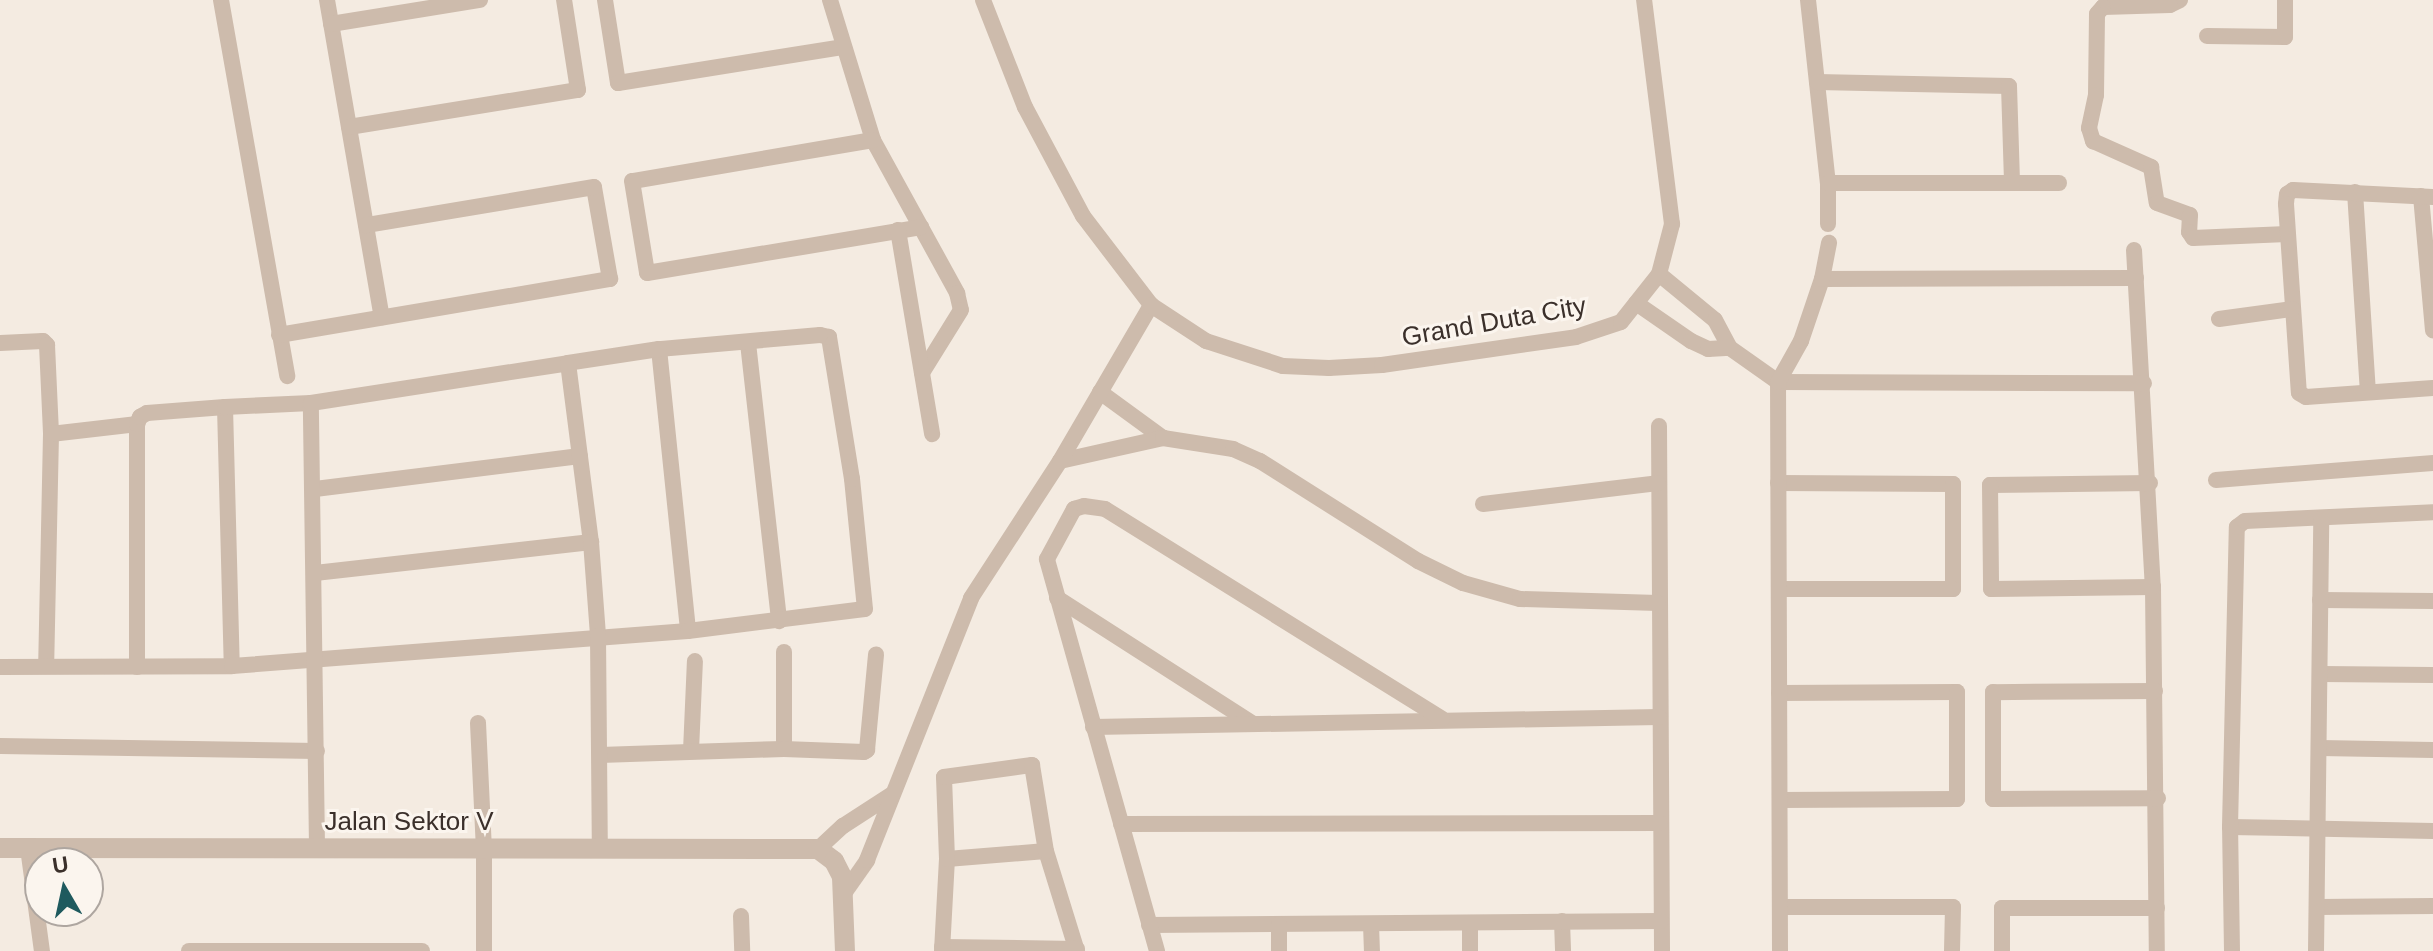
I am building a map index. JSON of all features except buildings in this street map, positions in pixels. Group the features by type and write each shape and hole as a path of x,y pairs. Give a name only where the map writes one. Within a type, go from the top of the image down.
{"street":[{"path":"221,0 287,376"},
{"path":"327,0 382,317"},
{"path":"331,24 480,0"},
{"path":"349,127 578,90 564,0"},
{"path":"605,0 618,83 842,47"},
{"path":"830,0 873,140 957,293 961,310 922,373"},
{"name":"Grand Duta City","path":"983,0 1025,107 1083,216 1151,305 1206,341 1283,366 1329,368 1382,365 1576,337 1621,322 1659,274 1672,224 1644,0"},
{"path":"1808,0 1828,183 1828,224"},
{"path":"2180,0 2170,5 2103,7 2097,14 2096,95 2089,128 2093,141 2102,148 2141,159 2151,167 2157,203 2190,215 2189,232 2193,238 2287,234"},
{"path":"2207,36 2285,37 2285,0"},
{"path":"1817,82 2009,86 2012,183"},
{"path":"873,140 632,181 647,273 921,227"},
{"path":"1828,183 2059,183"},
{"path":"279,335 610,279 594,187 366,225"},
{"path":"2433,330 2427,196 2290,192 2286,204 2287,234 2301,396 2433,388"},
{"path":"2355,192 2368,392"},
{"path":"898,230 932,434"},
{"path":"1780,951 1778,382 1801,341 1822,279 1829,243"},
{"path":"2134,250 2150,483 2158,798 2157,951"},
{"path":"1659,274 1715,320 1730,348 1778,382 2144,383"},
{"path":"1822,279 2136,278"},
{"path":"1636,303 1691,341 1708,349 1730,348"},
{"path":"845,892 867,860 971,598 1060,461 1151,305"},
{"path":"2219,319 2292,309"},
{"path":"0,667 232,666 316,673 598,636 688,631 865,609 852,479 829,337 820,335 659,349 311,403 147,413 137,424 51,434"},
{"path":"0,343 43,341 46,344 51,434 46,666"},
{"path":"748,343 779,621"},
{"path":"659,349 688,631"},
{"path":"568,363 591,542 598,636 600,849"},
{"path":"1100,392 1163,438"},
{"path":"311,403 315,489 317,847"},
{"path":"225,407 232,666"},
{"path":"137,424 137,667"},
{"path":"1659,426 1662,951"},
{"path":"1060,461 1163,438 1233,449 1260,461 1418,561 1489,592 1520,599 1658,603"},
{"path":"315,489 580,456"},
{"path":"2216,480 2433,463"},
{"path":"1483,504 1658,483"},
{"path":"1778,483 1953,484 1953,589 1779,589"},
{"path":"2150,483 1990,485 1991,589 2153,587"},
{"path":"1157,951 1047,559 1074,509 1084,506 1105,509 1442,719"},
{"path":"2232,951 2230,827 2236,529 2245,521 2433,512"},
{"path":"2316,951 2321,519"},
{"path":"315,573 591,542"},
{"path":"1057,598 1252,723"},
{"path":"2320,600 2433,601"},
{"path":"784,652 784,749"},
{"path":"600,755 784,749 861,753 867,750 876,654"},
{"path":"691,751 695,661"},
{"path":"2321,674 2433,675"},
{"path":"2155,691 1993,692 1993,799 2158,798"},
{"path":"1779,693 1957,692 1957,799 1780,800"},
{"path":"1093,727 1659,717"},
{"path":"478,723 484,849 484,951"},
{"path":"0,746 317,751"},
{"path":"2320,748 2433,750"},
{"path":"1032,765 1046,851 1077,950 942,949 947,859 944,777 1032,765"},
{"path":"845,951 845,892 834,861 818,849 843,826 891,795"},
{"path":"1121,824 1660,823"},
{"path":"2230,827 2433,831"},
{"name":"Jalan Sektor V","path":"0,848 24,848"},
{"name":"Jalan Sektor V","path":"104,848 818,849"},
{"path":"947,859 1046,851"},
{"path":"2318,907 2433,906"},
{"path":"1780,907 1953,907 1952,951"},
{"path":"2002,951 2002,908 2157,908"},
{"path":"741,916 742,951"},
{"path":"1562,921 1563,951"},
{"path":"1149,925 1661,921"},
{"path":"1470,923 1470,951"},
{"path":"1279,924 1279,951"},
{"path":"1371,924 1372,951"},
{"path":"39,927 42,951"},
{"path":"189,951 422,951"}]}
